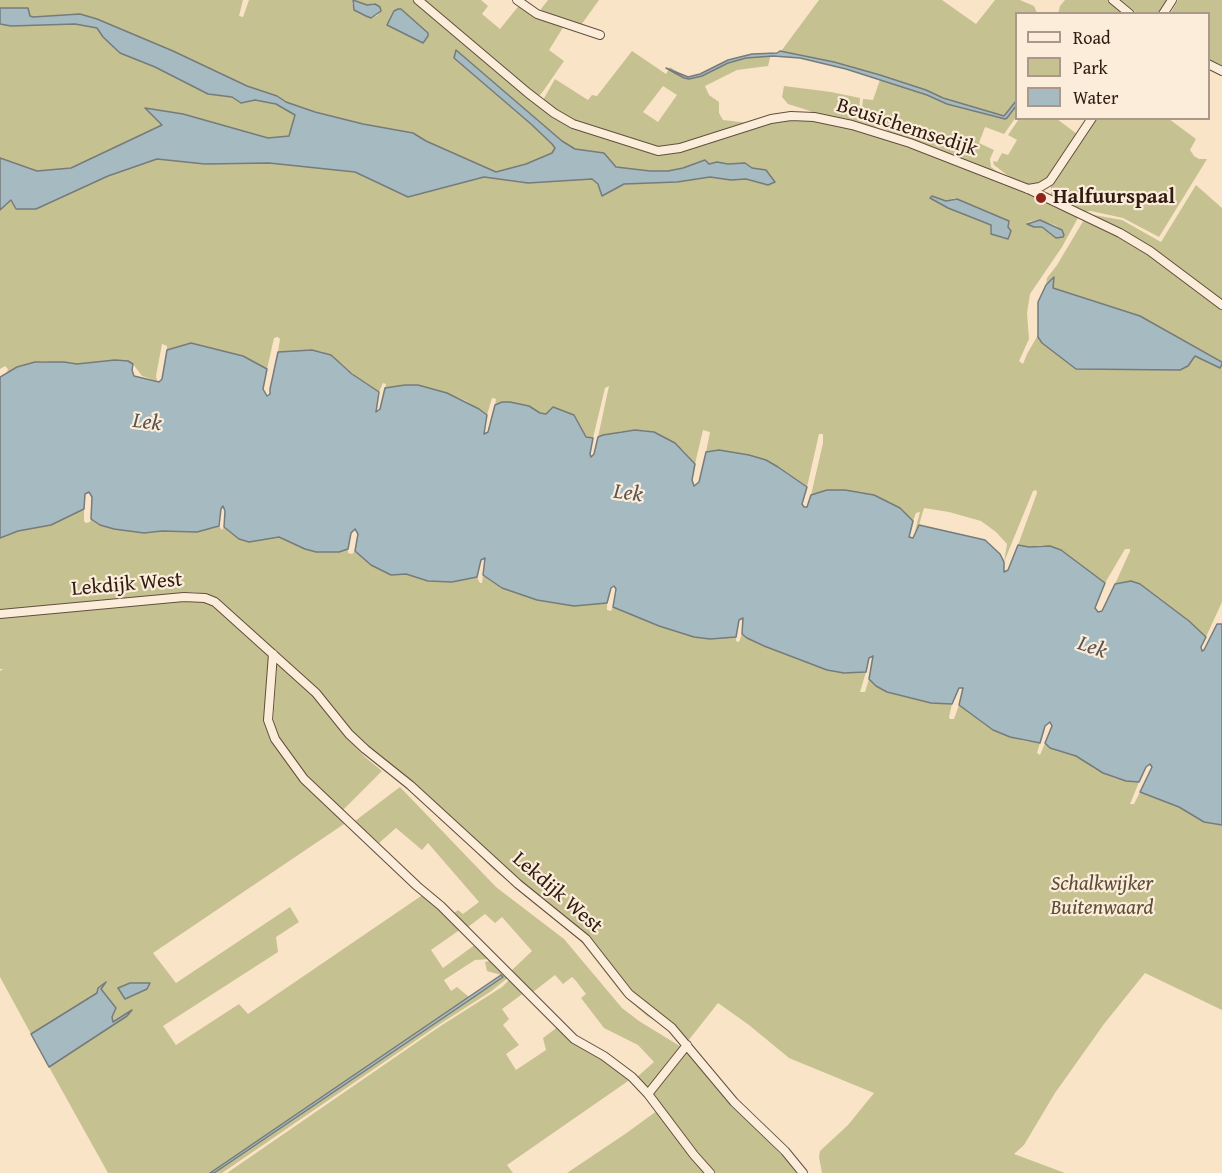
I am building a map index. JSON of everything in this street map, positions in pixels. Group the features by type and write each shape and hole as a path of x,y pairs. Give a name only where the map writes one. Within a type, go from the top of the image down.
{"street":[{"name":"Beusichemsedijk","path":"418,0 528,93 573,124 658,151 680,148 771,118 814,117 852,124 910,143 1028,189 1134,241 1222,305"},
{"path":"518,0 537,14 600,35"},
{"path":"1113,0 1128,12"},
{"path":"1028,189 1040,187 1050,181 1091,120"},
{"path":"1050,181 1049,192 1056,204"},
{"name":"Lekdijk West","path":"0,614 197,597 215,602 316,693 349,734 365,749 410,785 518,884 586,939 628,994 672,1028 734,1102 785,1151 803,1173"},
{"path":"273,654 268,720 271,730 304,780 441,906 574,1039 604,1056 632,1077 710,1173"},
{"path":"648,1094 687,1045"}],"green space":[{"path":"0,0 243,0 239,16 243,17 249,0 353,0 352,4 371,18 378,15 374,3 367,5 354,0 414,0 557,119 654,152 784,119 815,120 867,132 967,166 1079,216 1062,247 1030,294 1027,313 1029,339 1019,361 1023,364 1038,335 1040,341 1077,369 1180,370 1185,368 1195,356 1219,368 1222,364 1222,602 1206,637 1189,621 1140,584 1131,581 1115,584 1130,549 1125,549 1105,583 1061,550 1041,545 1029,547 1018,545 1037,493 1036,490 1033,491 1004,562 1007,544 981,521 924,508 915,531 920,512 916,513 913,521 900,508 874,495 835,490 811,495 823,434 819,434 807,487 766,460 719,450 706,452 710,432 703,430 695,464 683,450 645,430 623,431 598,437 609,386 605,388 593,438 589,439 574,415 540,413 529,406 510,402 495,405 496,399 492,398 487,415 466,401 447,393 418,386 385,388 386,384 383,383 379,392 363,383 342,364 323,352 312,350 278,352 280,339 278,337 274,338 267,369 243,356 191,343 167,350 167,346 162,344 157,381 142,376 133,364 120,360 77,364 43,361 17,367 7,372 8,369 5,366 0,369","holes":["454,58 475,66 562,141 575,149 604,153 615,167 668,171 705,160 709,164 745,163 768,185 746,179 731,180 710,177 677,182 624,184 603,196 598,184 592,179 528,183 484,176 409,197 355,172 269,163 205,164 157,159 108,176 36,209 37,172 71,168 162,125 146,109 183,114 268,138 289,136 315,112 413,133 498,173 552,153 555,148 552,144","930,198 946,201 955,198 1009,223 1008,229 990,233 991,225 948,208","1038,220 1055,225 1063,231 1062,238 1056,238 1041,227 1034,227 1027,222"]},
{"path":"421,0 481,0 488,6 482,14 500,29 521,3 564,26 549,50 564,61 540,95 535,95"},
{"path":"548,0 599,0 581,25 542,11 541,9"},
{"path":"819,0 942,0 976,24 995,0 1020,0 1034,6 1037,12 1015,12 1015,118 1004,134 985,127 979,143 994,150 990,159 991,167 1006,178 894,135 865,115 862,109 863,99 873,100 881,77 844,66 779,54"},
{"path":"1065,0 1108,0 1123,12 1058,12"},
{"path":"1121,0 1167,0 1160,12 1136,12"},
{"path":"1178,0 1222,0 1222,68 1210,61 1210,12 1171,12"},
{"path":"632,51 666,74 670,67 690,77 704,74 738,58 771,54 768,66 737,70 705,86 709,95 719,102 719,113 723,120 749,123 676,147 652,147 569,120 543,100 555,79 588,100 592,95 597,96","holes":["663,86 677,95 658,122 643,112"]},
{"path":"784,86 860,98 861,116 884,132 820,116 788,104 782,97"},
{"path":"1018,120 1058,120 1077,134 1049,176 1037,184 1025,185 994,165 993,161 997,162 1002,153 1008,155 1017,140 1008,135"},
{"path":"1094,120 1170,120 1196,139 1190,150 1194,156 1207,159 1159,237 1123,218 1091,211 1081,212 1056,201 1051,194 1051,185"},
{"path":"1196,185 1222,208 1222,303 1088,214 1122,220 1161,242"},
{"path":"1085,218 1140,247 1222,308 1222,362 1140,316 1053,288 1053,278 1046,285 1047,278"},
{"name":"Schalkwijker Buitenwaard","path":"84,509 86,523 91,519 100,525 144,533 219,526 222,530 224,527 232,534 267,539 279,537 305,549 339,552 348,549 348,553 352,554 355,551 380,570 391,575 406,574 428,581 443,582 477,577 482,583 483,575 502,588 537,600 574,606 607,603 607,610 611,611 613,607 659,626 704,639 736,637 736,641 739,642 742,634 758,644 827,670 844,673 866,672 860,692 865,692 869,679 881,689 893,694 931,703 952,704 950,719 954,719 959,705 993,730 1024,741 1040,743 1037,753 1040,755 1045,743 1055,750 1076,756 1095,769 1115,778 1139,782 1130,804 1134,804 1142,792 1179,807 1204,822 1222,825 1222,1010 1145,973 1104,1024 1055,1093 1024,1145 1014,1154 1065,1173 822,1173 820,1151 848,1125 874,1093 789,1058 718,1003 688,1041 647,1016 623,995 575,934 494,870 353,735 320,692 226,606 207,594 192,592 0,610 0,538 18,531 51,525"},
{"path":"201,599 220,608 269,656 267,723 280,750 347,822 153,953 176,983 290,907 299,922 276,937 278,952 163,1026 176,1045 239,1004 248,1014 424,894 461,929 431,950 443,968 476,944 491,959 475,960 444,980 451,991 457,987 469,997 210,1173 108,1173 49,1067 127,1016 131,1011 113,1022 112,1017 116,1010 101,989 104,984 97,993 31,1034 0,977 0,671 3,669 0,669 0,617"},
{"path":"279,664 313,694 351,742 382,771 343,810 309,779 278,736 273,724"},
{"path":"400,787 496,887 564,939 622,1008 683,1048 649,1090 637,1077 654,1062 638,1045 604,1028 581,998 586,994 572,977 563,984 555,975 533,992 511,971 532,951 502,917 495,923 485,914 468,927 454,913 458,910 463,914 479,902 428,843 422,850 396,828 379,843 355,821"},
{"path":"492,960 509,977 490,992 222,1173 214,1173 503,977 487,971 485,962"},
{"path":"511,978 525,992 502,1009 509,1019 503,1025 519,1045 506,1054 516,1070 546,1050 543,1038 559,1026 631,1079 507,1165 513,1173 227,1173 439,1027 502,987"},
{"path":"687,1052 799,1173 714,1173 653,1094"},
{"path":"658,1110 708,1173 567,1173 628,1132"}],"water":[{"path":"353,0 367,5 375,4 380,7 381,11 371,18 354,10"},
{"path":"0,8 28,8 30,16 33,17 80,14 97,19 247,86 277,96 286,102 363,124 413,133 496,172 526,164 552,153 555,148 552,144 454,58 456,50 562,141 575,149 604,153 616,167 668,171 705,160 709,164 745,163 752,168 766,170 775,182 768,185 746,179 731,180 710,177 677,182 624,184 602,196 598,184 592,179 528,183 484,177 408,197 355,172 269,163 205,164 157,159 108,176 36,209 16,209 11,200 0,210 0,158 37,171 71,168 162,125 145,108 183,114 268,138 289,136 295,115 276,104 255,100 241,103 232,97 208,94 155,67 120,53 97,28 75,24 11,26 0,24"},
{"path":"401,9 428,33 423,43 387,25 394,11"},
{"path":"780,51 834,62 1004,116 1015,102 1015,107 1005,119 947,104 927,95 846,69 800,58 773,56 746,58 689,79 666,68 688,77 700,74 728,60 752,54"},
{"path":"932,196 946,201 957,199 1009,221 1008,227 1011,231 1008,239 991,234 991,225 948,208 930,198"},
{"path":"1040,220 1062,230 1063,237 1056,238 1042,227 1027,224"},
{"path":"1054,277 1053,288 1140,316 1222,362 1220,368 1195,356 1188,366 1180,370 1076,369 1042,343 1038,337 1038,302 1046,285"},
{"name":"Lek","path":"191,343 243,356 267,369 263,389 267,396 270,394 278,352 312,350 331,355 352,374 379,392 376,412 380,409 385,388 418,385 447,393 479,409 487,415 484,434 488,432 495,405 502,402 529,406 546,414 553,407 574,415 586,437 593,438 591,457 594,454 598,437 603,435 635,430 654,432 675,443 695,464 692,480 694,486 699,482 706,452 719,450 766,460 807,487 802,504 804,507 807,507 811,495 827,490 845,490 874,495 900,508 913,521 909,537 913,538 919,525 985,540 1000,554 1004,562 1004,572 1008,570 1018,545 1050,546 1061,550 1105,583 1095,608 1098,612 1102,611 1115,584 1131,581 1140,584 1189,621 1206,637 1201,647 1202,651 1217,624 1222,624 1222,825 1204,822 1179,807 1140,792 1152,767 1150,764 1146,767 1139,782 1126,781 1103,773 1076,756 1050,748 1045,743 1052,726 1050,722 1045,726 1040,743 1010,737 993,730 959,705 963,688 959,688 952,704 931,703 887,692 869,679 873,656 869,658 866,672 844,673 827,670 747,638 742,634 743,618 739,620 736,637 710,639 694,637 659,626 613,607 616,589 614,586 611,588 607,603 574,606 537,600 502,588 483,575 485,558 481,560 477,577 452,582 428,581 406,574 391,575 371,565 355,551 358,534 355,529 351,533 348,549 339,552 316,552 279,537 249,542 239,539 224,527 223,506 219,526 197,532 144,533 114,529 100,525 91,519 92,497 89,492 85,494 84,509 51,525 18,531 0,538 0,377 17,367 35,362 77,364 115,360 128,361 133,364 134,376 159,382 162,379 167,350"},
{"path":"501,975 503,977 471,999 214,1173 210,1173"},
{"path":"106,982 101,989 116,1008 112,1017 113,1022 132,1010 127,1016 49,1067 31,1034 97,993 98,988"},
{"path":"130,983 150,983 147,989 125,999 118,988"}],"place":[{"name":"Halfuurspaal","path":"1041,198"}]}
